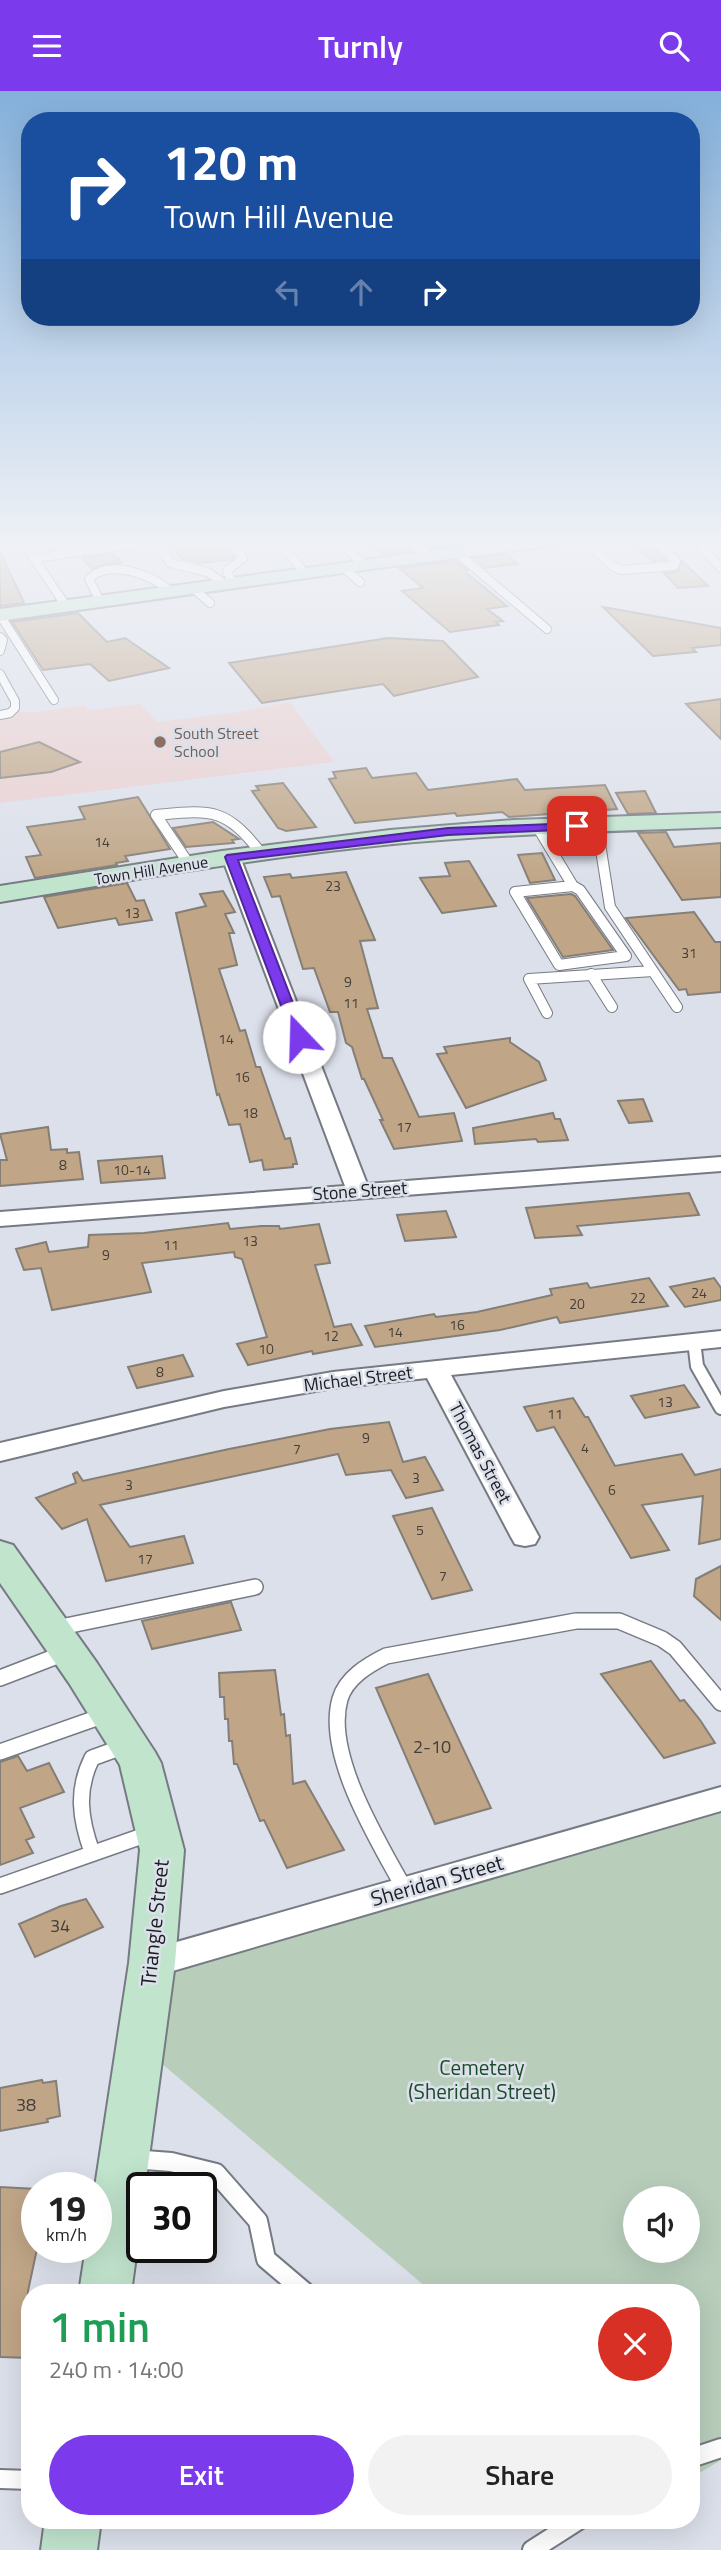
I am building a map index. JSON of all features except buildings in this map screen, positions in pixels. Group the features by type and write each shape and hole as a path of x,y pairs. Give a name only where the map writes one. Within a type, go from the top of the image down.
{"street":[{"name":"Town Hill Avenue","path":"0,894 231,857 448,832 721,820"},
{"path":"231,857 358,1191"},
{"name":"Stone Street","path":"0,1219 721,1164"},
{"name":"Michael Street","path":"0,1452 224,1399 334,1380 721,1339"},
{"name":"Thomas Street","path":"435,1369 525,1537"},
{"name":"Triangle Street","path":"0,1554 140,1763 162,1850 152,1963 107,2284"},
{"name":"Sheridan Street","path":"152,1963 721,1799"},
{"path":"69,2550 72,2529"}],"lane":[{"path":"23,654 54,700"},
{"path":"0,674 15,701 15,708 10,713 0,715"},
{"path":"189,864 156,814 209,810 236,822 261,853"},
{"path":"597,825 610,907 677,1007"},
{"path":"537,828 573,886 580,890 626,956 559,965 515,892 573,886"},
{"path":"547,1013 529,979 653,971"},
{"path":"592,974 612,1007"},
{"path":"694,1342 697,1366 721,1408"},
{"path":"0,1678 60,1640 255,1587"},
{"path":"405,1890 376,1835 348,1772 336,1719 340,1699 352,1680 370,1664 386,1656 576,1621 619,1621 662,1639 675,1648 721,1703"},
{"path":"0,1752 119,1729"},
{"path":"92,1853 80,1820 81,1792 87,1766 119,1729"},
{"path":"0,1886 158,1831"},
{"path":"125,2159 171,2161 216,2173 258,2221 266,2259 295,2284"},
{"path":"700,2455 721,2448"},
{"path":"0,2479 21,2480"},
{"path":"532,2550 565,2529"}],"shaded area":[{"name":"South Street School","path":"290,702 334,762 0,803 0,711 36,712 85,705 88,710 141,704 156,722 232,713"}],"green space":[{"name":"Cemetery (Sheridan Street)","path":"721,1802 721,2460 700,2473 700,2284 423,2284 154,2057 165,1960"}],"place":[{"name":"South Street School","path":"160,742"}],"route":[{"path":"299,1037 231,857 448,832 577,826"}]}
